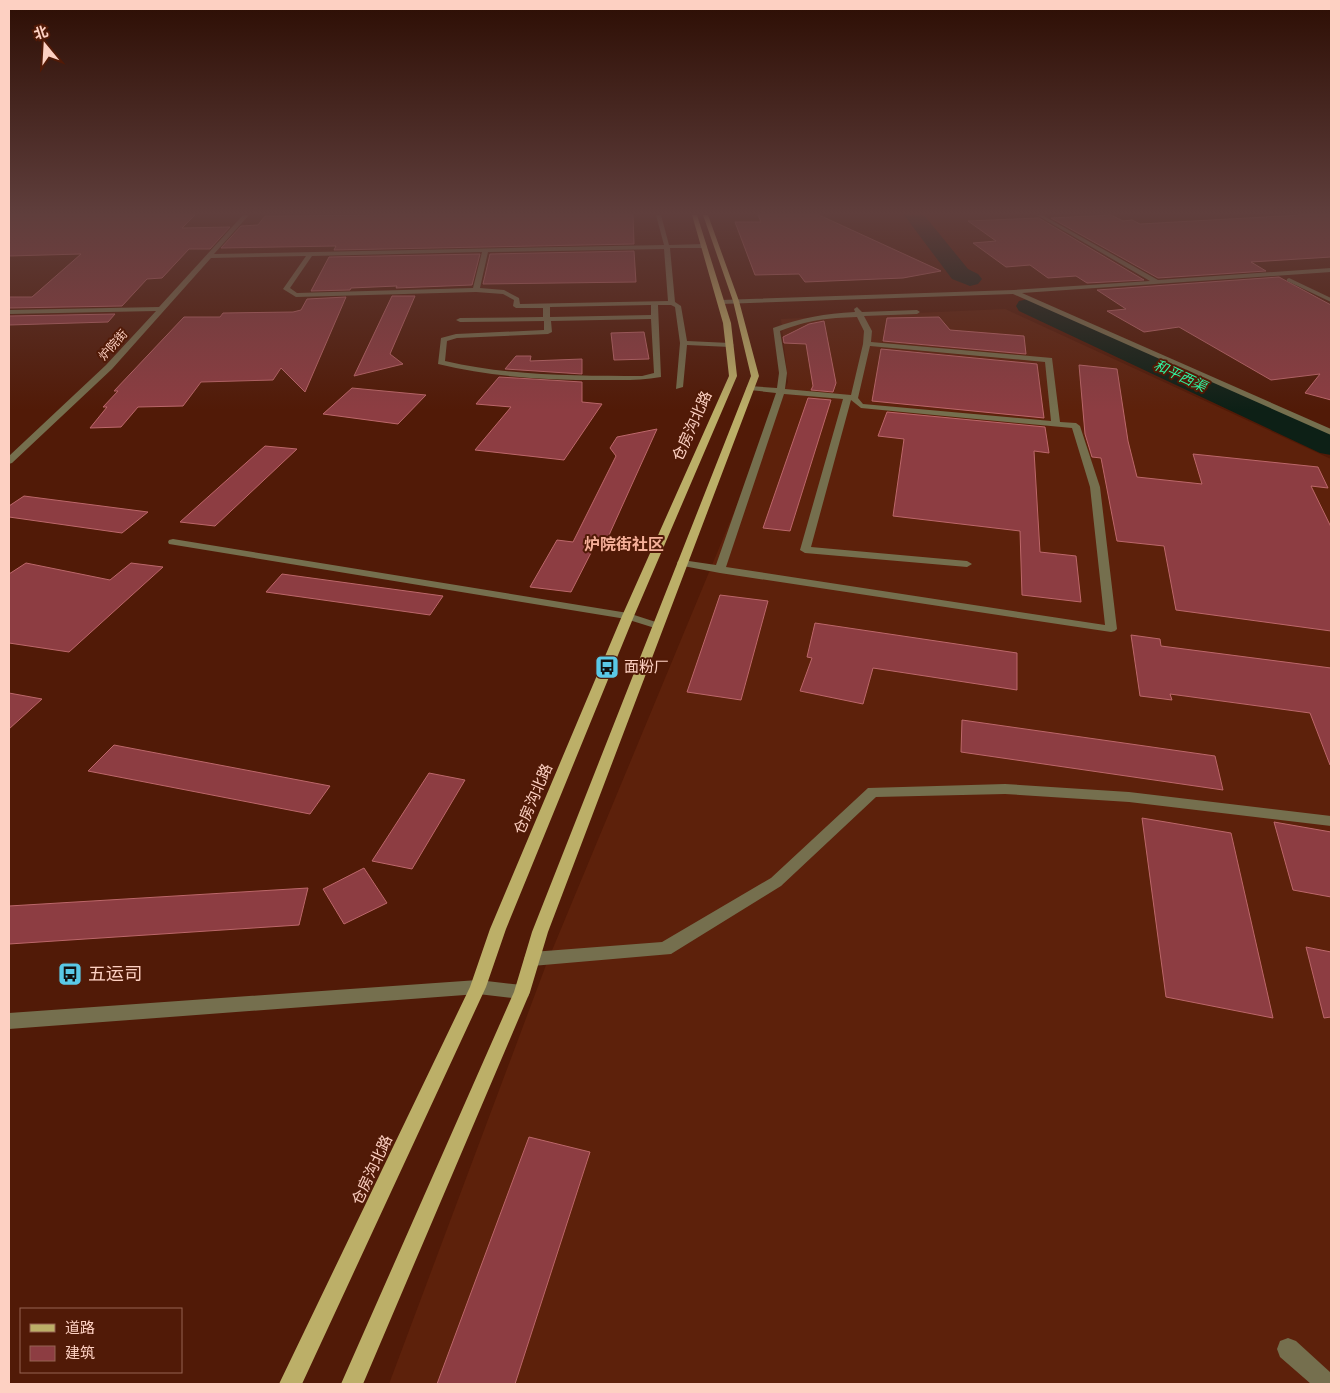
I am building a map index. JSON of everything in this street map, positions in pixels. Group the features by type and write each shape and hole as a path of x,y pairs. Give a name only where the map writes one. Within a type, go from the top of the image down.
{"main road":[{"name":"仓房沟北路","path":"290,1384 478,987 498,928 628,616 733,376 727,324 714,280"},
{"path":"352,1384 522,992 540,932 755,376 737,304 728,280"}],"street":[{"name":"炉院街","path":"9,461 109,367 187,280"},
{"path":"292,280 286,289 296,295 476,290 504,292 517,299 516,306 672,303 678,306 684,343 679,387"},
{"path":"476,290 478,280"},
{"path":"670,280 672,303"},
{"path":"1153,280 1162,285 1218,280"},
{"path":"721,304 853,303 1162,285 1289,280"},
{"path":"1289,280 1331,300"},
{"path":"737,304 1018,294 1331,432"},
{"path":"546,305 548,332 456,336 444,340 441,362 459,367 524,377 642,378 658,376 654,303"},
{"path":"853,303 868,331 867,344 805,550 967,564"},
{"path":"9,312 161,309"},
{"path":"720,570 781,391 783,373 776,330 802,320 821,316 917,312"},
{"path":"460,320 655,317"},
{"path":"684,343 730,345"},
{"path":"867,344 1049,360 1056,424"},
{"path":"682,563 1111,629 1095,486 1076,426 861,406 851,398 750,388"},
{"path":"173,542 628,616 658,626"},
{"path":"532,959 665,949 776,882 873,792 1005,788 1129,797 1331,821"},
{"path":"9,1021 478,987 522,992"},
{"path":"1288,1349 1327,1384"}],"shaded area":[{"path":"1005,309 1331,459 1331,1384 389,1384 546,965 788,382 781,319"}],"building":[{"path":"51,280 146,280 122,306 9,308 9,297 32,297"},
{"path":"317,280 473,280 472,285 396,288 397,286 311,291"},
{"path":"484,280 636,280 636,282 483,284"},
{"path":"804,280 854,280 805,282"},
{"path":"1082,280 1144,280 1087,283"},
{"path":"1237,280 1285,280 1331,305 1331,400 1305,393 1320,374 1271,380 1179,327 1144,332 1107,311 1126,309 1097,290"},
{"path":"392,296 415,296 390,354 403,364 354,376"},
{"path":"346,297 305,392 281,368 273,380 201,382 183,406 138,407 121,427 90,428 107,407 103,407 118,391 114,391 184,317 220,317 223,313 293,312 301,310 307,299"},
{"path":"115,314 108,322 9,325 9,316"},
{"path":"939,317 950,330 1024,336 1026,354 883,341 887,318"},
{"path":"824,321 836,383 833,392 811,390 813,386 806,344 784,343 783,337 809,324"},
{"path":"644,332 649,359 614,360 611,333"},
{"path":"881,349 1037,364 1044,418 872,401"},
{"path":"516,356 531,356 530,361 582,359 582,374 505,369"},
{"path":"1079,365 1117,369 1128,441 1137,477 1202,484 1193,454 1318,467 1328,488 1311,486 1331,527 1331,631 1176,610 1164,546 1117,541 1101,458 1092,457 1085,434"},
{"path":"499,377 582,382 582,402 602,404 564,460 475,450 511,407 476,404"},
{"path":"352,388 426,395 398,424 323,414"},
{"path":"808,398 831,400 790,531 763,528"},
{"path":"887,412 1045,427 1049,453 1034,451 1040,552 1076,556 1081,602 1022,595 1020,531 893,516 904,439 878,436"},
{"path":"657,429 605,544 596,543 571,592 530,587 557,540 573,542 616,456 610,448 617,437"},
{"path":"265,446 297,449 215,526 180,522"},
{"path":"24,496 148,512 122,533 9,517 9,506"},
{"path":"26,563 110,580 131,563 163,567 69,652 9,643 9,574"},
{"path":"282,574 443,596 430,615 266,592"},
{"path":"720,595 768,601 741,700 687,692"},
{"path":"815,623 1017,653 1017,690 873,668 863,704 800,691 812,658 807,657"},
{"path":"1131,635 1160,639 1161,646 1331,668 1331,765 1310,713 1170,694 1172,700 1140,696"},
{"path":"9,693 42,699 9,729"},
{"path":"962,720 1215,756 1223,790 961,752"},
{"path":"114,745 330,786 310,814 88,771"},
{"path":"429,773 465,780 412,869 372,861"},
{"path":"1142,818 1231,833 1273,1018 1166,997"},
{"path":"1274,822 1331,832 1331,897 1293,890"},
{"path":"364,868 387,903 344,924 323,889"},
{"path":"308,888 299,925 9,944 9,906"},
{"path":"1306,947 1331,952 1331,1017 1324,1018"},
{"path":"529,1137 590,1152 515,1384 437,1384"}],"waterway":[{"name":"和平西渠","path":"1028,306 1331,446"}],"place":[{"name":"面粉厂","path":"607,667"},
{"name":"五运司","path":"70,974"}],"district":[{"name":"炉院街社区","path":"624,545"}]}
